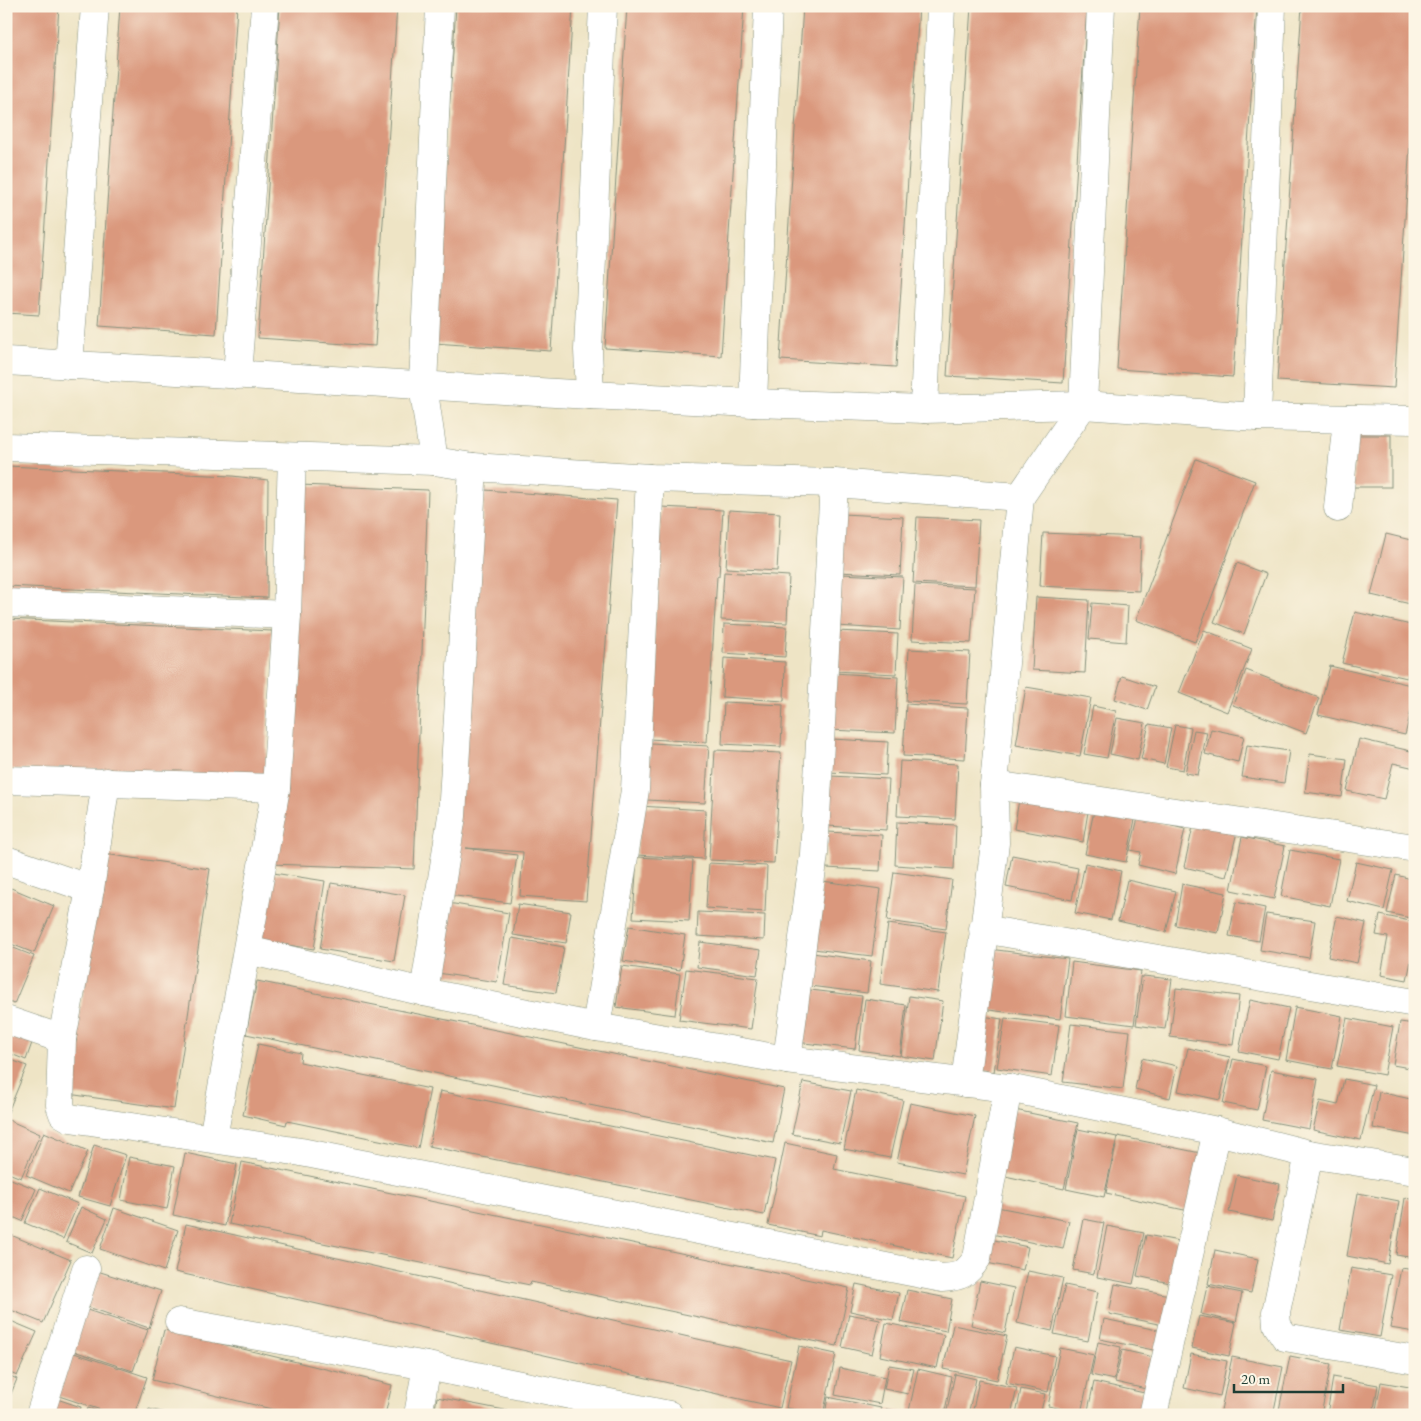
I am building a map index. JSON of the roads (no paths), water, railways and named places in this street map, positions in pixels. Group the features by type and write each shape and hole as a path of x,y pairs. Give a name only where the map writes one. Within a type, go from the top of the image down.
{"street":[{"path":"69,365 95,6"},
{"path":"237,375 265,6"},
{"path":"434,461 424,385 440,6"},
{"path":"590,395 588,350 603,6"},
{"path":"753,402 768,6"},
{"path":"924,409 941,6"},
{"path":"966,1083 983,929 995,843 994,785 1020,497 1083,405 1101,6"},
{"path":"1257,417 1272,6"},
{"path":"6,361 590,395 753,402 924,409 1083,405 1257,417 1415,420"},
{"path":"1338,508 1347,420"},
{"path":"6,447 434,461 473,467 650,478 834,483 1020,497"},
{"path":"213,1138 276,788 287,615 292,457"},
{"path":"424,992 452,816 473,467"},
{"path":"596,1027 635,790 650,478"},
{"path":"787,1060 814,854 834,483"},
{"path":"6,604 287,615"},
{"path":"6,780 276,788"},
{"path":"106,782 90,889 62,1039 60,1105 63,1114 70,1118 301,1152 942,1278 959,1277 969,1272 977,1258 1008,1088"},
{"path":"994,785 1413,843"},
{"path":"6,860 90,889"},
{"path":"983,929 1415,1003"},
{"path":"248,950 424,992 596,1027 787,1060 1008,1088 1217,1131 1309,1154 1415,1171"},
{"path":"6,1020 62,1039"},
{"path":"1152,1415 1217,1131"},
{"path":"1309,1154 1276,1312 1277,1325 1285,1337 1415,1360"},
{"path":"40,1415 86,1269"},
{"path":"179,1322 427,1366 668,1415"},
{"path":"418,1415 427,1366"}]}
